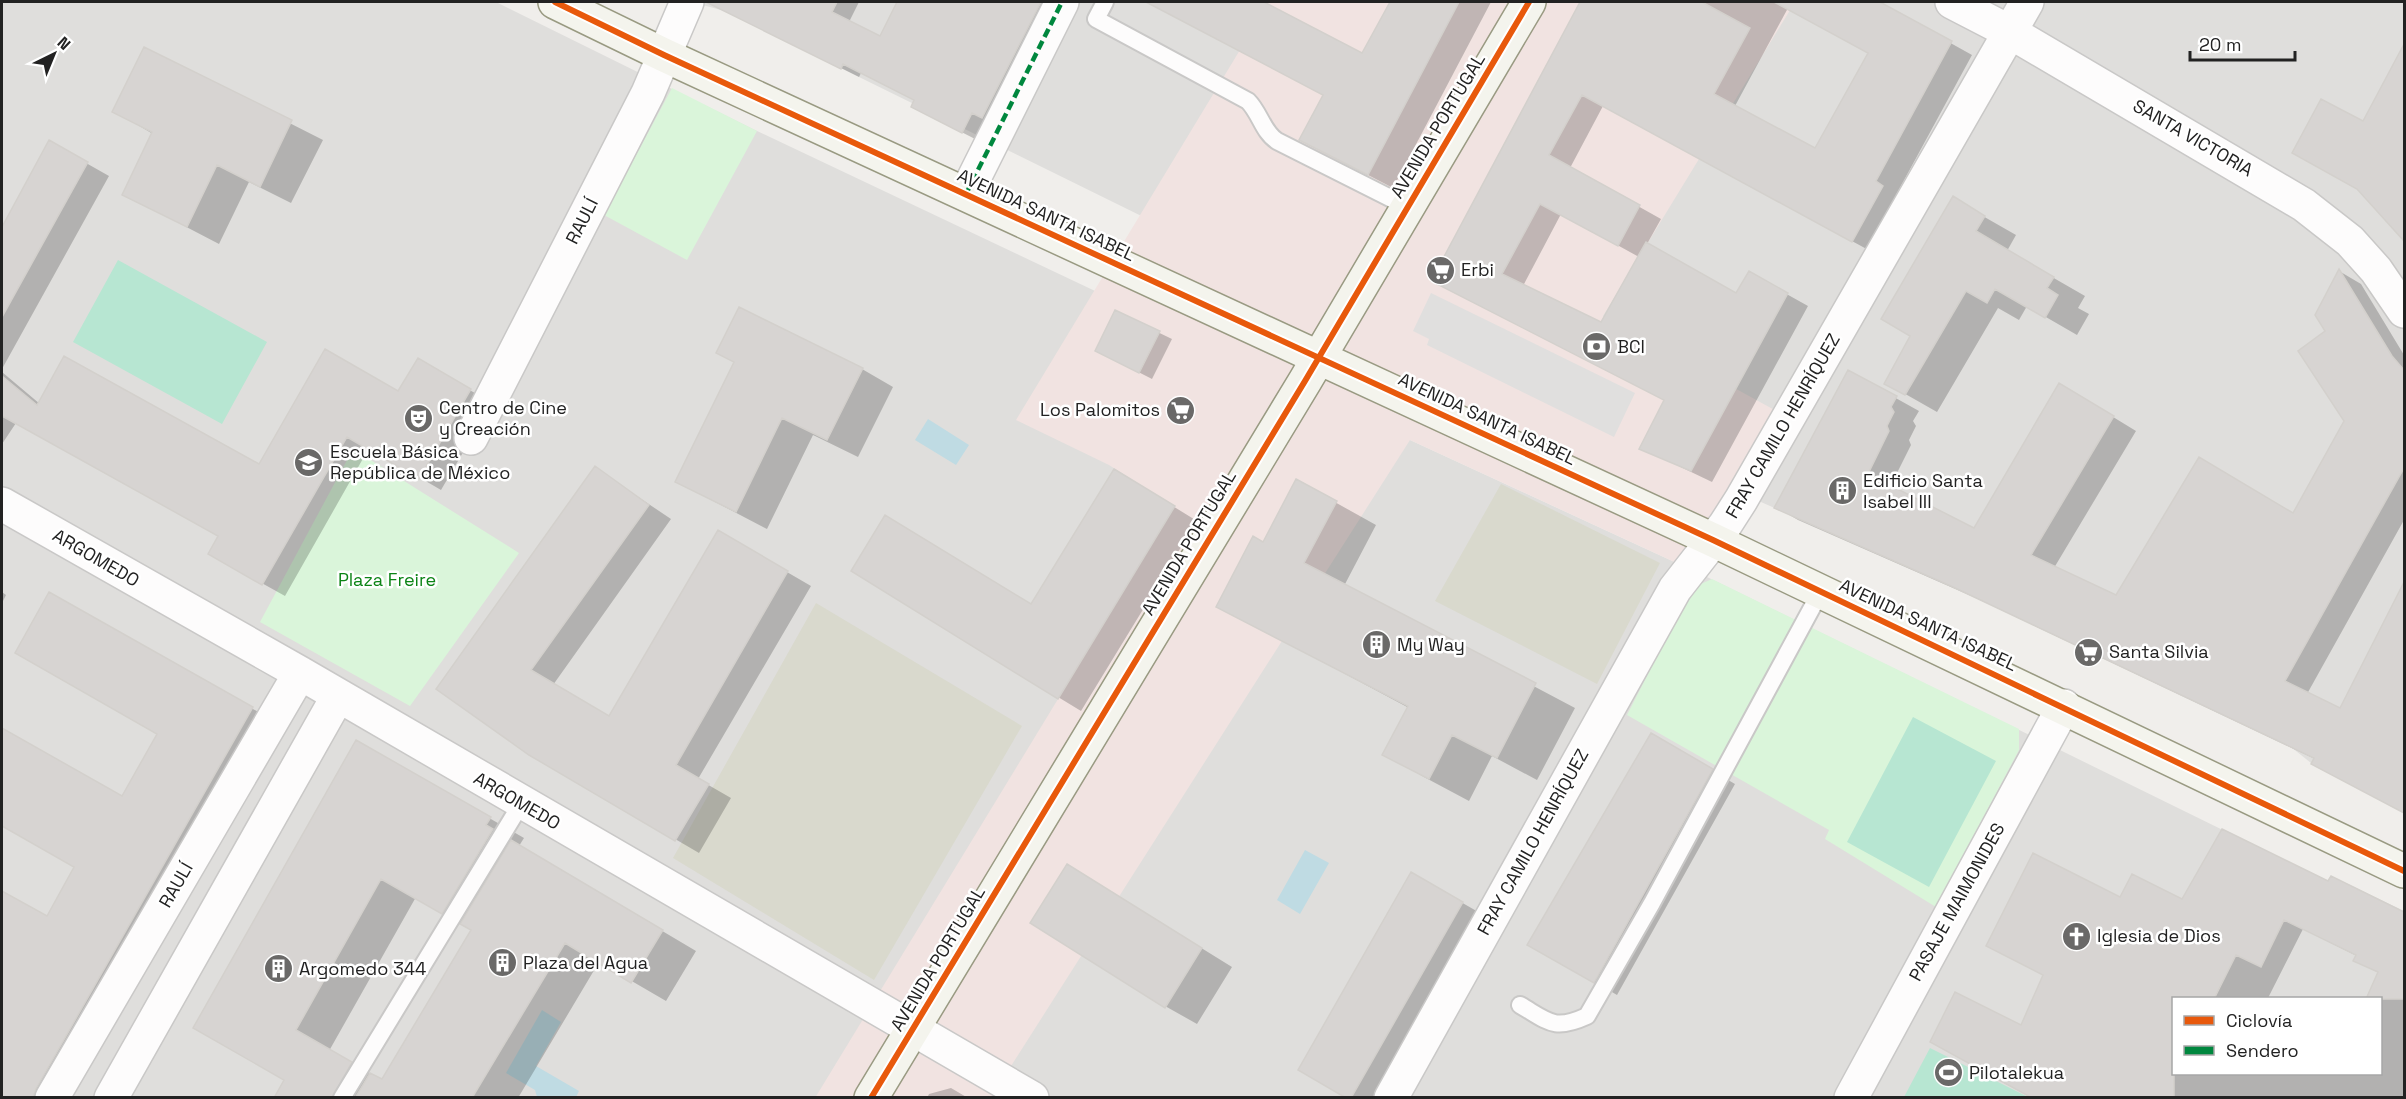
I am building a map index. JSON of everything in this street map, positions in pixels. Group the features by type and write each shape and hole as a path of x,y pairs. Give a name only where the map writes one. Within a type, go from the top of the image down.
{"main road":[{"name":"AVENIDA SANTA ISABEL","path":"555,2 664,55 1713,540 2064,706 2404,871"},
{"name":"AVENIDA PORTUGAL","path":"871,1098 1319,358 1529,2"}],"street":[{"name":"RAULÍ","path":"471,438 648,93 687,2"},
{"path":"966,194 1062,2"},
{"name":"SANTA VICTORIA","path":"1952,2 2010,32 2304,205 2350,241 2376,270 2404,311"},
{"name":"FRAY CAMILO HENRÍQUEZ","path":"1391,1098 1675,589 1741,500 2027,2"},
{"name":"ARGOMEDO","path":"2,504 300,673 521,804 1032,1098"},
{"name":"RAULÍ","path":"52,1098 300,673"},
{"path":"111,1098 338,696"},
{"name":"PASAJE MAIMONIDES","path":"1851,1098 2064,706"}],"lane":[{"path":"1105,2 1096,19 1248,101 1257,109 1267,132 1277,141 1408,207"},
{"path":"1520,1005 1556,1026 1569,1024 1587,1016 1652,903 1821,591"},
{"path":"342,1098 521,804"}],"shaded area":[{"path":"2,2 496,2 757,131 1410,440 1707,577 2327,881 2331,876 2404,911 2404,1097 2,1098"},
{"path":"691,2 2404,2 2404,813 2311,763 2291,747 2173,690 1953,587 1691,471 1247,268 725,11"},
{"path":"1269,2 1795,2 1603,316 1789,418 1707,577 1410,440 1004,1077 1002,1097 815,1098 1175,507 1109,465 1016,420"},
{"path":"1431,293 1635,393 1614,437 1427,345 1429,339 1413,331"},
{"path":"1501,484 1660,563 1597,684 1435,601"},
{"path":"816,603 1022,726 874,980 673,858"}],"green space":[{"path":"672,88 757,131 687,260 604,215"},
{"path":"118,260 267,342 222,424 73,342"},
{"name":"Plaza Freire","path":"353,449 519,553 410,706 260,622"},
{"path":"1712,579 2019,729 2019,750 1936,907 1825,839 1829,830 1627,715 1692,588"},
{"path":"1913,717 1996,761 1929,887 1847,842"},
{"name":"Pilotalekua","path":"1930,1048 2028,1097 1904,1097"}],"water":[{"path":"928,419 969,445 956,465 915,440"},
{"path":"1305,850 1329,863 1300,914 1277,900"},
{"path":"542,1010 561,1022 536,1066 579,1091 576,1097 537,1097 535,1090 506,1073"}],"building":[{"path":"706,2 837,2 832,12 880,36 897,2 1041,2 982,118 972,113 962,133 911,107 914,100 843,64 841,69"},
{"path":"1146,2 1264,2 1362,53 1390,2 1459,2 1368,175 1299,140 1323,95"},
{"path":"1580,2 1702,2 1750,28 1714,94 1815,148 1868,53 1774,2 1880,2 1952,41 1876,181 1883,186 1852,242 1582,95 1549,155 1640,205 1618,246 1540,204 1502,274 1601,322 1646,242 1736,293 1749,271 1788,293 1691,471 1639,449 1664,400 1431,281"},
{"path":"2404,44 2404,241 2357,189 2292,153 2321,99 2363,121"},
{"path":"144,47 292,120 260,187 217,165 187,227 122,195 152,132 112,112"},
{"path":"49,140 88,162 2,317 2,227"},
{"path":"1953,196 1985,216 1976,231 2054,277 2047,288 2058,295 2045,318 1995,289 1987,303 1966,291 1905,395 1884,384 1910,336 1881,319"},
{"path":"2339,269 2392,356 2404,370 2404,468 2285,681 2340,708 2404,582 2404,813 2311,764 2314,758 1953,587 1774,508 1848,370 1897,396 1891,407 1894,412 1887,426 1889,431 1868,474 1974,528 2059,383 2114,416 2031,555 2116,595 2199,457 2293,513 2344,421 2298,351 2325,331 2315,315"},
{"path":"739,307 863,368 827,440 782,418 736,512 675,482 734,362 716,353"},
{"path":"1115,310 1160,331 1139,373 1095,351"},
{"path":"325,349 398,391 418,358 471,389 419,479 347,437 262,585 208,554 218,536 2,416 2,376 37,405 64,356 259,464"},
{"path":"595,466 649,505 531,670 609,716 718,530 788,571 676,765 709,784 675,841 529,755 436,689"},
{"path":"1114,469 1175,506 1058,699 851,571 885,515 1031,604"},
{"name":"My Way","path":"1296,479 1337,501 1304,563 1536,683 1497,758 1452,735 1429,779 1382,755 1408,706 1216,607 1253,536 1263,542"},
{"path":"49,592 253,707 33,1098 2,1098 2,891 47,916 74,867 2,826 2,728 122,796 157,734 15,653"},
{"path":"1651,733 1713,769 1594,983 1527,945"},
{"name":"Argomedo 344","path":"356,740 491,817 486,825 493,829 442,914 381,879 296,1030 352,1062 332,1098 274,1098 284,1080 193,1028"},
{"path":"2222,829 2328,881 2331,876 2404,912 2404,999 2367,997 2378,972 2353,961 2356,955 2284,920 2261,967 2236,955 2215,997 2172,997 2174,1098 2032,1098 1930,1042 1955,992 2021,1025 2043,975 1986,946 2033,853 2120,897 2132,874 2182,899"},
{"name":"Plaza del Agua","path":"511,840 663,930 631,983 565,943 472,1098 355,1098 370,1073 382,1079 471,930 460,924"},
{"path":"1067,864 1202,948 1165,1008 1030,923"},
{"path":"1411,872 1463,902 1351,1098 1346,1098 1298,1070"}],"marked path":[{"path":"966,194 1062,2"}],"cycle path":[{"path":"555,2 664,55 1713,540 2404,871"},
{"path":"871,1098 1305,381 1529,2"}],"place":[{"name":"Erbi","path":"1440,270"},
{"name":"BCI","path":"1596,347"},
{"name":"Los Palomitos","path":"1181,410"},
{"name":"Centro de Cine y Creación","path":"418,418"},
{"name":"Escuela Básica República de México","path":"309,462"},
{"name":"Edificio Santa Isabel III","path":"1842,491"},
{"name":"My Way","path":"1376,645"},
{"name":"Santa Silvia","path":"2088,652"},
{"name":"Iglesia de Dios","path":"2076,936"},
{"name":"Plaza del Agua","path":"502,963"},
{"name":"Argomedo 344","path":"278,969"},
{"name":"Pilotalekua","path":"1948,1073"}]}
